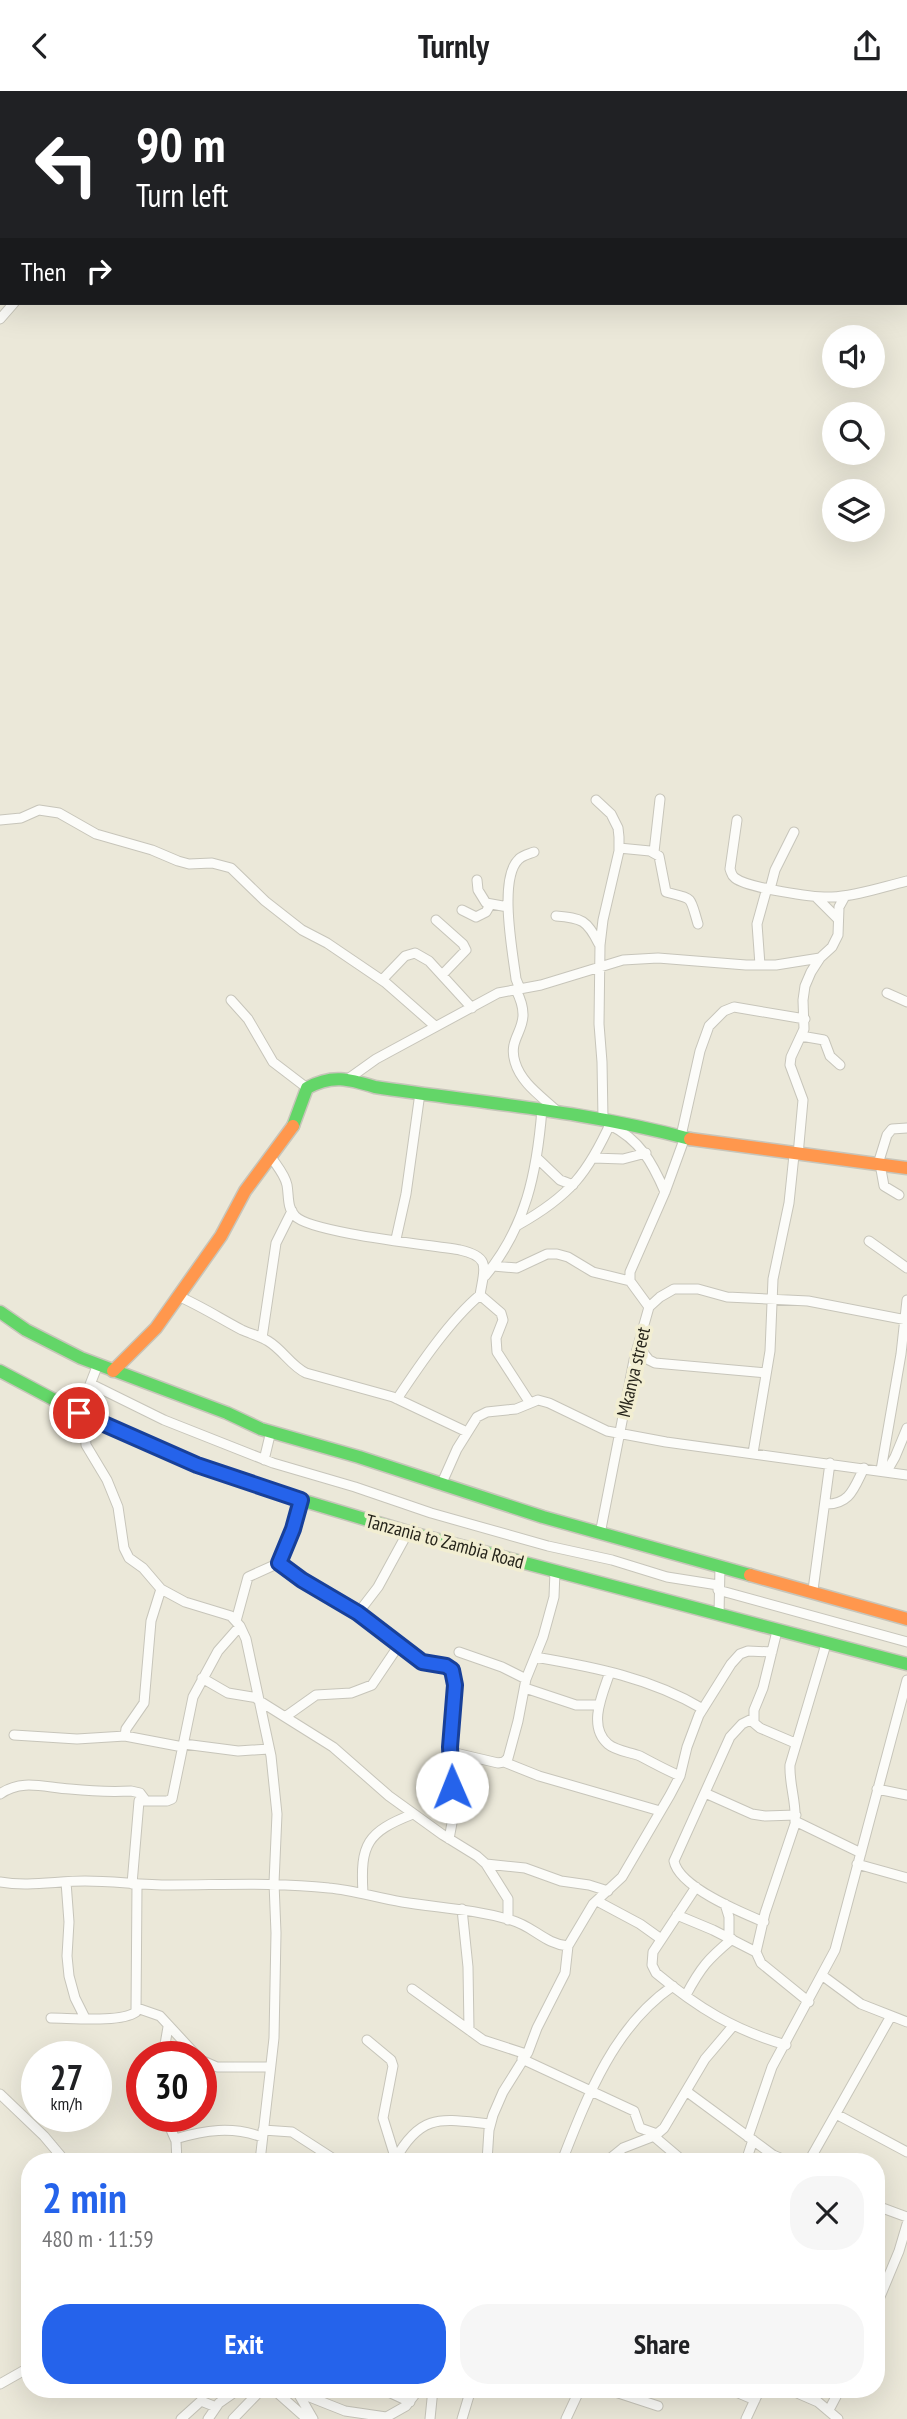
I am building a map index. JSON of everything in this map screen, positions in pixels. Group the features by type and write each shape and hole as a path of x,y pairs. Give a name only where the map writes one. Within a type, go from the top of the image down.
{"main road":[{"path":"113,1371 156,1328 221,1236 245,1191 292,1129 307,1088 321,1080 348,1079 375,1087 557,1111 683,1137 796,1155 907,1168"},
{"path":"0,1312 32,1334 113,1371 271,1431 600,1534 813,1590 907,1619"},
{"name":"Tanzania to Zambia Road","path":"0,1371 82,1414 197,1465 301,1500 408,1532 777,1632 907,1664"}],"street":[{"path":"0,319 12,305"},
{"path":"654,852 660,799"},
{"path":"518,1225 554,1204 573,1185 593,1158 608,1121 598,1024 600,945 619,848 618,828 611,814 596,800"},
{"path":"0,820 21,818 39,810 59,813 96,834 152,850 178,861 189,864 212,863 231,868 265,901 302,930 327,943 382,980 435,1026"},
{"path":"737,820 731,859 732,875 742,882 816,896 845,895 907,881"},
{"path":"760,965 757,924 780,858 794,832"},
{"path":"619,848 654,852 659,856 666,892 685,895 698,924"},
{"path":"534,852 519,858 510,880 508,907 516,979 525,1016 513,1051 515,1064 527,1084 557,1111"},
{"path":"477,880 482,897 490,905 508,907"},
{"path":"753,1453 769,1351 777,1252 789,1203 803,1100 790,1065 806,1019 803,1000 805,986 820,958 832,947 838,935 837,918 845,895"},
{"path":"816,896 837,918"},
{"path":"462,910 476,916 482,915 490,905"},
{"path":"556,916 585,921 600,945"},
{"path":"436,920 463,944 466,950 442,975"},
{"path":"382,980 412,953 429,961 472,1008"},
{"path":"348,1079 376,1059 498,993 623,960 658,958 776,965 820,958"},
{"path":"887,993 907,1002"},
{"path":"231,1000 248,1019 273,1062 307,1088"},
{"path":"649,1307 630,1281 630,1272 665,1192 683,1137 700,1051 709,1026 734,1007 806,1019"},
{"path":"801,1036 824,1040 830,1056 840,1065"},
{"path":"396,1239 406,1194 420,1093"},
{"path":"483,1278 518,1225 525,1209 537,1158 542,1109"},
{"path":"608,1121 625,1132 646,1153 665,1192"},
{"path":"899,1195 884,1185 879,1164 887,1135 892,1129 907,1128"},
{"path":"593,1158 623,1159 646,1153"},
{"path":"271,1157 287,1183 292,1211 303,1222 355,1235 396,1239 473,1253 481,1258 485,1266 480,1295 470,1303 432,1350 397,1399"},
{"path":"537,1158 560,1180 573,1185"},
{"path":"262,1338 276,1243 292,1211"},
{"path":"869,1241 907,1268"},
{"path":"492,1266 517,1268 547,1254 557,1254 568,1257 593,1272 630,1281"},
{"name":"Mkanya street","path":"600,1534 618,1433 649,1307 674,1289 684,1288 727,1297 808,1301 906,1320"},
{"path":"480,1295 501,1313 503,1320 496,1338 497,1352 530,1403"},
{"path":"178,1296 262,1338 306,1373 397,1399 467,1432"},
{"path":"884,1471 907,1300"},
{"path":"638,1346 649,1360 655,1363 766,1373"},
{"path":"98,1364 82,1414 86,1445 107,1480 118,1507 124,1548 130,1558 161,1589 185,1602 230,1616 238,1624 246,1639 269,1749 277,1814 274,1883 276,1945 274,2038 261,2153"},
{"path":"91,1384 164,1420 264,1460 431,1513 548,1546 718,1588 907,1642"},
{"path":"441,1485 457,1449 477,1417 488,1412 516,1409 538,1400 607,1431 907,1475"},
{"path":"884,1471 895,1457 907,1428"},
{"path":"264,1460 271,1431"},
{"path":"813,1590 830,1463"},
{"path":"825,1504 841,1503 848,1497 864,1468"},
{"path":"51,2018 131,2015 137,2008 135,1884 139,1804 141,1800 172,1800 193,1697 218,1651 238,1624 248,1577 279,1563 301,1500"},
{"path":"358,1613 378,1587 408,1532"},
{"path":"279,1563 358,1613 422,1662 446,1666 455,1676 451,1752 455,1807 449,1839"},
{"path":"719,1615 720,1566"},
{"path":"504,1762 518,1721 525,1683 554,1597 555,1571"},
{"path":"125,1736 126,1729 144,1703 151,1621 161,1589"},
{"path":"777,1632 763,1688 754,1710 754,1723 795,1743"},
{"path":"756,1952 795,1818 794,1797 789,1780 795,1743 826,1644"},
{"path":"285,1717 316,1695 351,1693 372,1685 399,1645"},
{"path":"488,2153 490,2124 503,2092 524,2057 565,1973 568,1946 597,1901 622,1877 680,1776 693,1727 740,1654 748,1651 772,1652"},
{"path":"459,1652 502,1667 525,1683 576,1705 598,1706"},
{"path":"535,1657 564,1660 654,1684 703,1709"},
{"path":"610,1672 598,1706 601,1734 608,1744 680,1776"},
{"path":"202,1678 228,1693 258,1699 333,1747 413,1814 477,1856 486,1864 508,1899 508,1920"},
{"path":"747,2153 762,2092 772,2067 809,2003 835,1950 857,1864 869,1832 877,1789 907,1680"},
{"path":"754,1718 742,1724 730,1737 674,1861 680,1873 696,1887 724,1904 764,1922"},
{"path":"14,1735 77,1739 125,1736 183,1746 238,1751 269,1749"},
{"path":"451,1752 504,1762 539,1776 660,1811"},
{"path":"0,1794 20,1785 36,1784 66,1789 131,1791 140,1793 146,1801"},
{"path":"877,1789 907,1795"},
{"path":"705,1793 752,1814 795,1818 861,1853"},
{"path":"363,1893 363,1860 367,1843 380,1831 413,1814"},
{"path":"486,1864 525,1868 561,1881 608,1891"},
{"path":"857,1864 907,1878"},
{"path":"0,1882 274,1883 363,1893 401,1902 462,1909 508,1920 531,1930 544,1940 568,1946"},
{"path":"66,1882 68,1966 75,1998 85,2018"},
{"path":"696,1887 653,1952 652,1965 656,1973 712,2015 751,2035 786,2045"},
{"path":"597,1901 640,1924 661,1939"},
{"path":"724,1904 729,1917 731,1938"},
{"path":"462,1909 468,1967 469,2030"},
{"path":"677,1915 756,1952 761,1963 809,2003"},
{"path":"686,1995 705,1963 731,1938"},
{"path":"823,1976 862,2004 907,2022"},
{"path":"565,2153 610,2053 637,2016 655,1998 673,1986"},
{"path":"412,1989 484,2039 634,2111 640,2128 673,2153"},
{"path":"137,2008 160,2017 182,2041"},
{"path":"813,2153 891,2016"},
{"path":"617,2153 664,2128 705,2059 733,2026"},
{"path":"166,2041 168,2027"},
{"path":"368,2041 391,2060 393,2066 383,2118 393,2153"},
{"path":"217,2067 270,2067"},
{"path":"686,2091 750,2139 774,2153"},
{"path":"0,2094 58,2153"},
{"path":"836,2114 907,2153"},
{"path":"399,2153 419,2127 431,2122 455,2120 490,2124"},
{"path":"175,2139 216,2129 262,2133 292,2132 325,2153"},
{"path":"172,2132 178,2153"},
{"path":"885,2209 907,2217"},
{"path":"885,2284 906,2230"},
{"path":"0,2384 21,2372"},
{"path":"0,2376 11,2377"},
{"path":"208,2419 225,2398"},
{"path":"233,2419 253,2398"},
{"path":"283,2398 307,2419"},
{"path":"301,2398 313,2419"},
{"path":"315,2398 345,2411 384,2418 413,2398"},
{"path":"401,2398 410,2402"},
{"path":"430,2419 432,2398"},
{"path":"462,2419 468,2398"},
{"path":"566,2419 576,2398"},
{"path":"634,2398 658,2406"},
{"path":"746,2419 755,2400 750,2398"},
{"path":"809,2398 818,2402 832,2415 837,2398"},
{"path":"181,2419 199,2402 205,2401 216,2407"}],"traffic: fast":[{"path":"293,1126 307,1088 325,1081 341,1079 375,1087 573,1114 690,1139"},
{"path":"0,1312 26,1330 81,1358 227,1413 261,1429 359,1457 543,1517 750,1575"},
{"path":"0,1371 79,1413 197,1465 301,1500 408,1532 907,1664"}],"traffic: slow":[{"path":"113,1371 156,1328 221,1236 245,1191 293,1126"},
{"path":"690,1139 907,1168"},
{"path":"750,1575 907,1619"}],"route":[{"path":"79,1413 197,1465 301,1500 284,1556 279,1563 302,1580 341,1601 422,1662 446,1666 452,1670 455,1685 450,1747 452,1787"}]}
